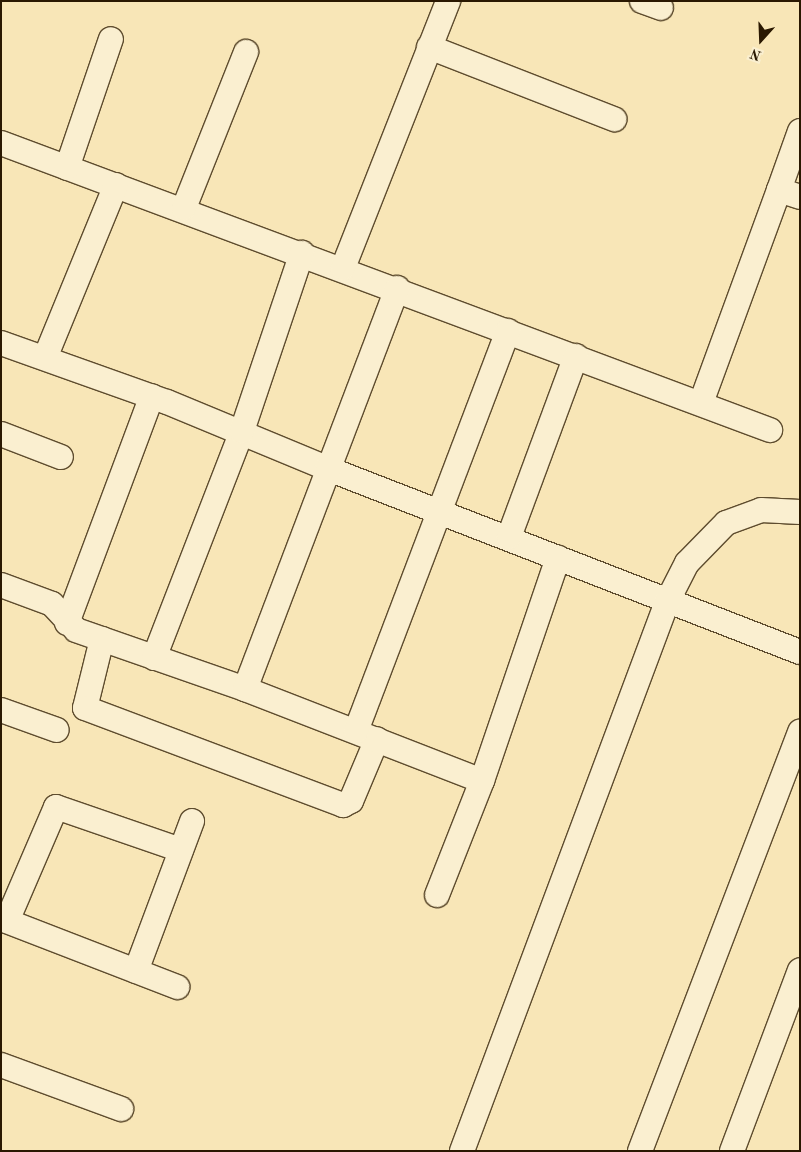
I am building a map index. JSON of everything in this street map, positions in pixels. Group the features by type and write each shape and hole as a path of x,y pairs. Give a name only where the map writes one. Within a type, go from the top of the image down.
{"street":[{"path":"344,268 448,1"},
{"path":"67,168 112,39"},
{"path":"429,47 614,119"},
{"path":"184,208 246,52"},
{"path":"701,403 789,193 800,131"},
{"path":"1,143 184,208 770,430"},
{"path":"45,358 116,185"},
{"path":"154,658 242,431 302,253"},
{"path":"245,690 326,468 397,288"},
{"path":"102,639 85,708 343,805 351,801 366,735 440,509 508,330"},
{"path":"1,343 152,396 242,431 326,468 440,509 667,602 800,652"},
{"path":"509,537 576,356"},
{"path":"67,623 152,396"},
{"path":"1,434 61,457"},
{"path":"462,1151 667,602 686,564 726,523 761,510 800,512"},
{"path":"437,895 482,780 558,558"},
{"path":"1,585 52,604 67,623 102,639 245,690 482,780"},
{"path":"1,710 57,730"},
{"path":"640,1151 800,731"},
{"path":"177,987 4,920 56,806 181,850"},
{"path":"136,971 192,821"},
{"path":"732,1151 800,970"},
{"path":"1,1065 122,1109"}]}
